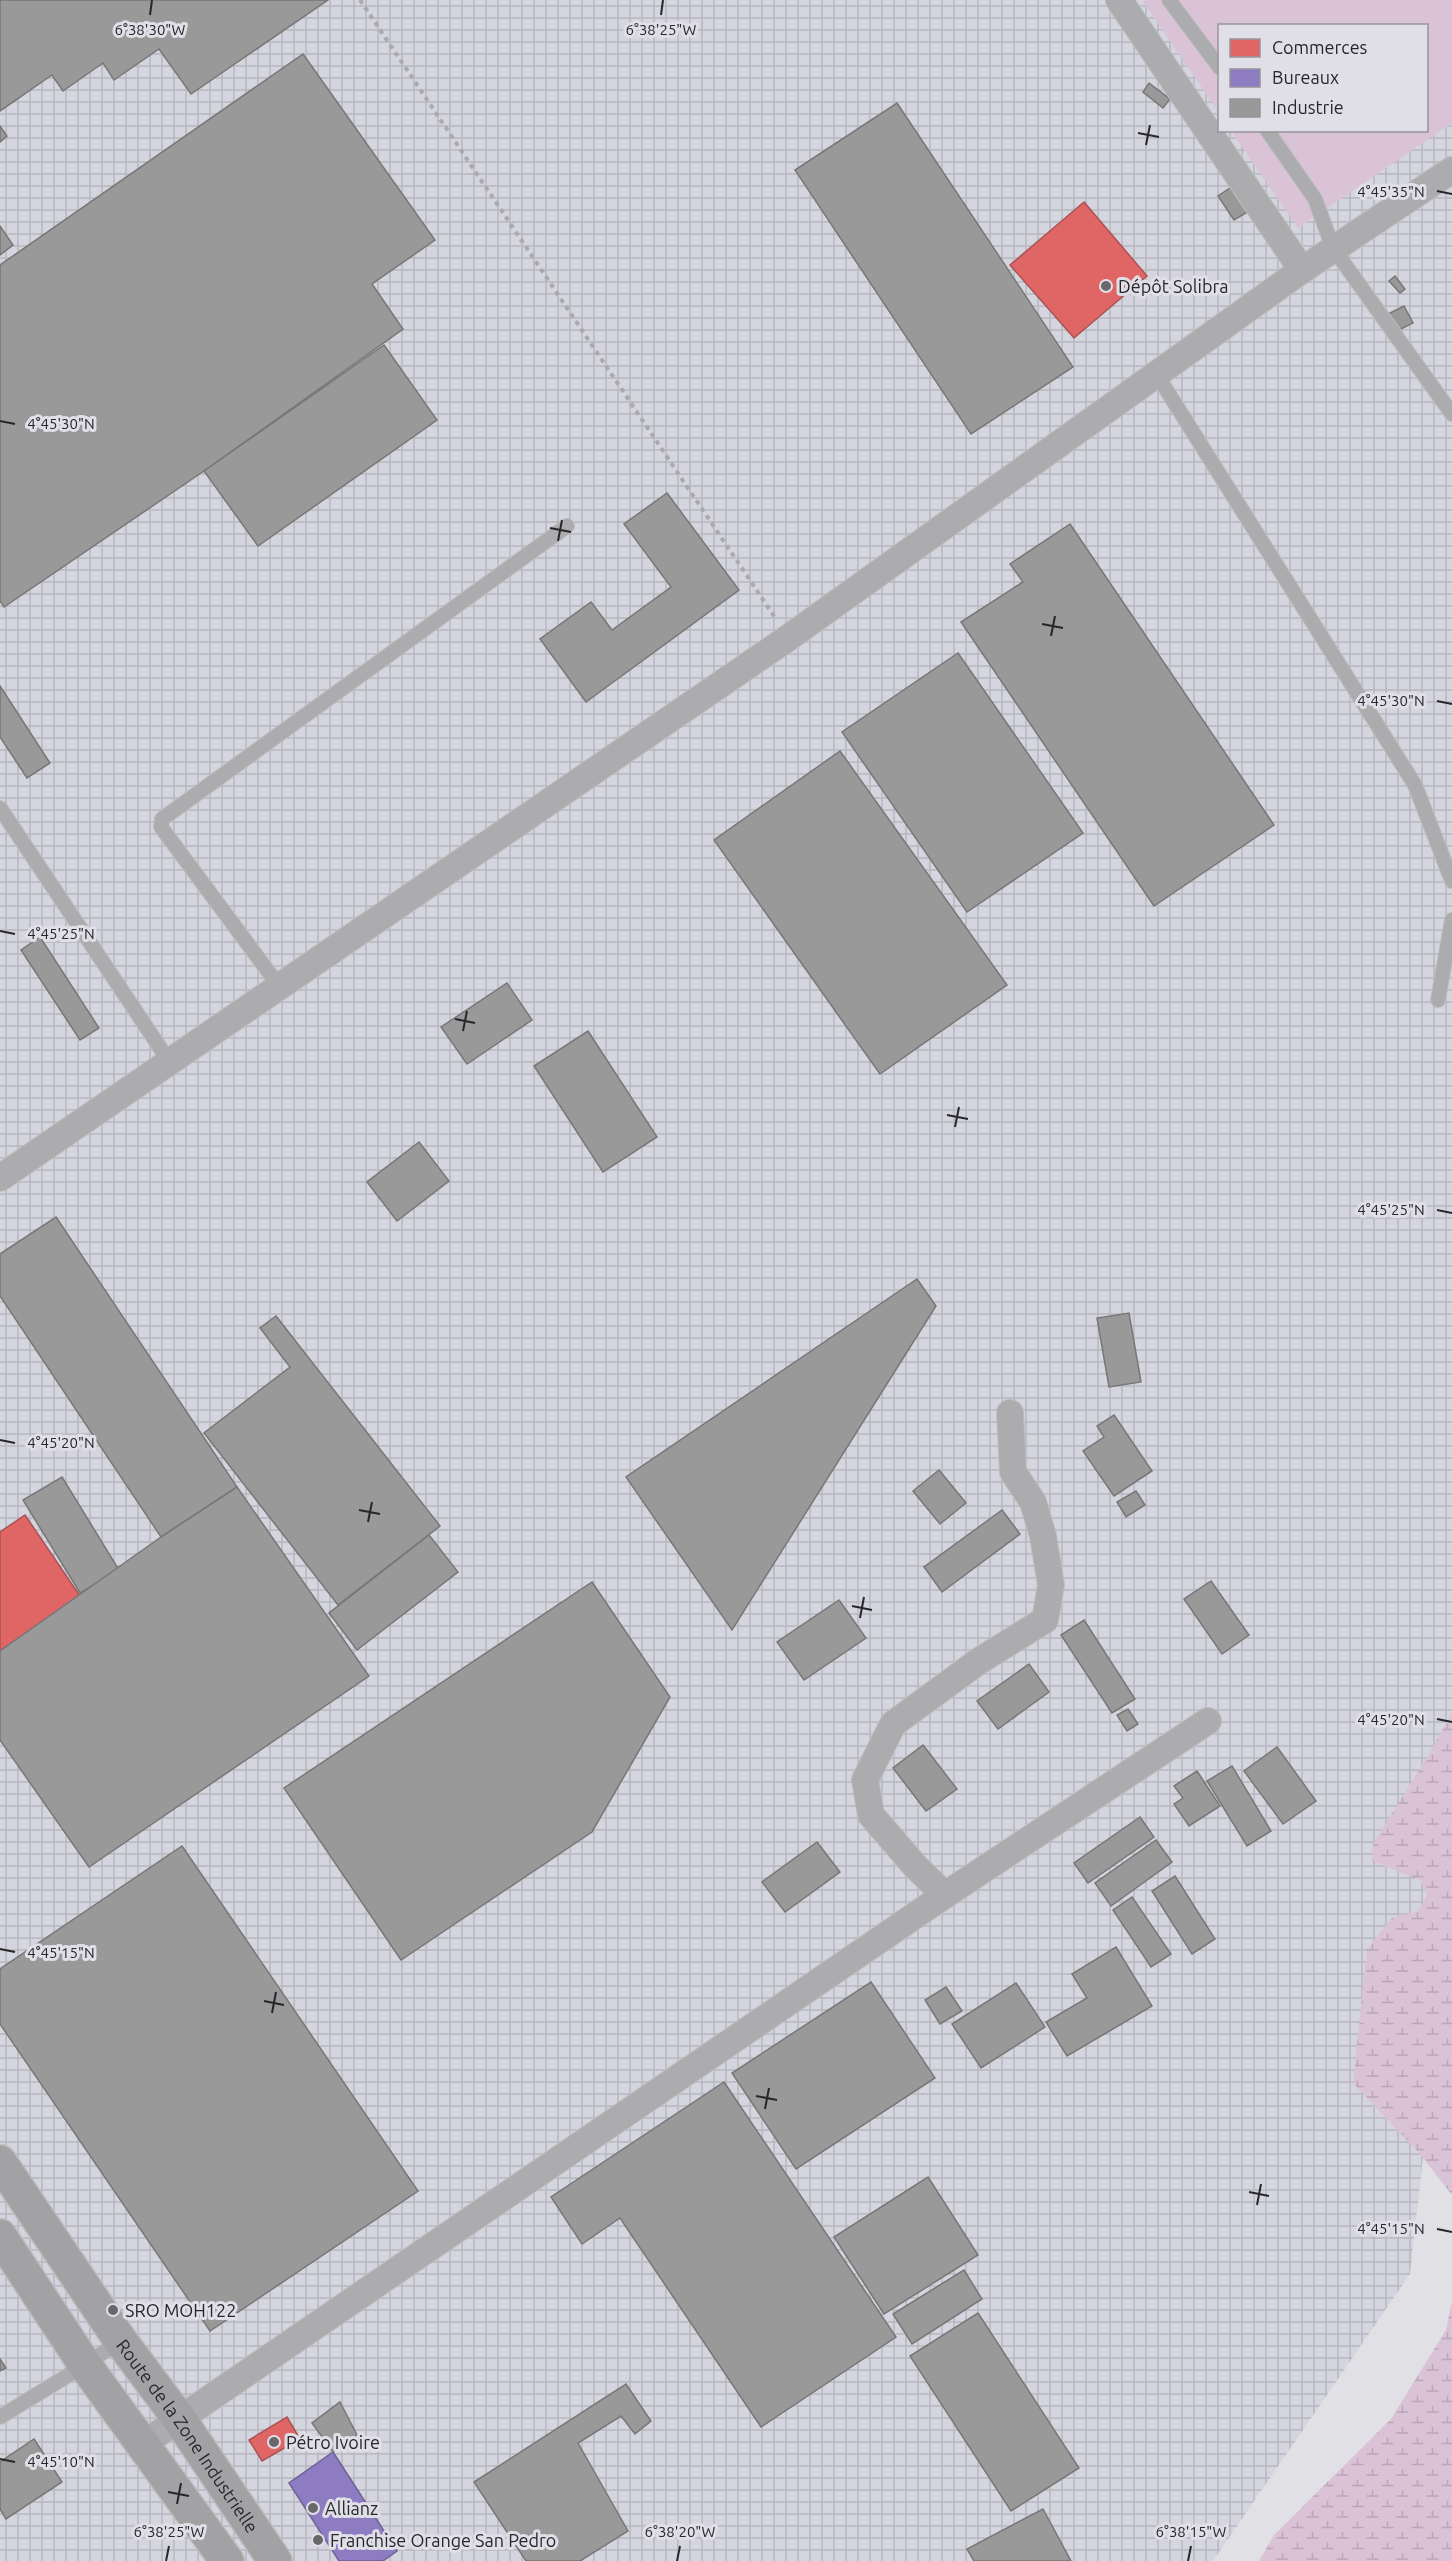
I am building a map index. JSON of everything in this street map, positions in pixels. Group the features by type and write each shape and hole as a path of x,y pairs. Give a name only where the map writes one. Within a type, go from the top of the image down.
{"main road":[{"name":"Route de la Zone Industrielle","path":"0,2162 120,2340 180,2420 275,2561"},
{"path":"0,2236 85,2365 227,2561"}],"street":[{"path":"1119,0 1302,270"},
{"path":"0,1178 788,638 1333,248 1452,170"},
{"path":"945,1895 916,1867 871,1815 865,1780 893,1724 979,1661 1045,1620 1051,1585 1047,1556 1033,1502 1013,1472 1010,1413"},
{"path":"143,2444 945,1895 1208,1721"}],"lane":[{"path":"1169,0 1218,65"},
{"path":"1268,132 1315,198 1333,248 1452,414"},
{"path":"1157,375 1415,784 1452,881"},
{"path":"279,986 161,827 162,819 567,526"},
{"path":"0,808 170,1061"},
{"path":"1438,1000 1452,920"},
{"path":"0,2416 85,2365 120,2340"}],"path":[{"path":"360,0 788,638"}],"shaded area":[{"path":"0,0 1452,0 1452,1899 1410,2274 1213,2561 0,2561"}],"green space":[{"path":"1142,0 1452,0 1452,123 1298,228 1232,132 1428,132 1428,24 1218,24 1218,112"},
{"path":"1452,1712 1452,2195 1419,2153 1353,2083 1367,1949 1392,1918 1418,1911 1427,1895 1420,1880 1372,1861 1373,1844 1432,1749"},
{"path":"1452,2301 1452,2561 1259,2561 1274,2535 1391,2419 1446,2330"}],"building: Commerces":[{"path":"1084,202 1147,276 1074,338 1010,265"},
{"path":"25,1515 80,1596 0,1651 0,1532"},
{"path":"287,2417 300,2439 262,2461 249,2440"}],"building: Bureaux":[{"path":"333,2452 397,2551 383,2561 339,2561 289,2483"}],"building: Industrie":[{"path":"0,0 328,0 191,94 159,49 114,80 103,63 63,91 52,75 0,111"},
{"path":"303,54 435,240 372,284 403,329 204,471 4,607 0,601 0,265"},
{"path":"1149,83 1170,99 1163,108 1143,92"},
{"path":"897,103 1073,367 971,434 795,170"},
{"path":"0,126 7,136 0,142"},
{"path":"1233,186 1249,211 1234,220 1218,196"},
{"path":"0,226 13,245 0,255"},
{"path":"1395,276 1405,289 1400,293 1389,281"},
{"path":"1404,306 1413,323 1397,331 1388,314"},
{"path":"384,345 437,420 258,546 204,471"},
{"path":"667,493 739,590 586,702 540,639 591,602 612,630 671,587 624,524"},
{"path":"1070,524 1274,825 1154,906 961,622 1023,582 1010,564"},
{"path":"958,653 1083,833 967,912 842,732"},
{"path":"0,686 50,763 27,778 0,737"},
{"path":"840,751 1007,985 880,1074 714,840"},
{"path":"40,937 99,1028 80,1040 21,950"},
{"path":"507,983 532,1020 467,1064 441,1027"},
{"path":"588,1031 657,1137 603,1172 534,1066"},
{"path":"419,1142 449,1181 397,1221 367,1182"},
{"path":"56,1217 237,1487 161,1537 0,1296 0,1254"},
{"path":"917,1279 936,1306 732,1630 626,1477"},
{"path":"1129,1313 1141,1382 1109,1387 1097,1318"},
{"path":"276,1316 440,1526 338,1605 204,1433 290,1367 260,1328"},
{"path":"1114,1415 1152,1471 1114,1496 1083,1451 1104,1437 1097,1426"},
{"path":"939,1470 966,1503 940,1524 913,1491"},
{"path":"62,1477 119,1570 80,1593 23,1500"},
{"path":"237,1487 369,1676 89,1867 0,1740 0,1651 161,1537"},
{"path":"1136,1491 1145,1505 1126,1517 1117,1502"},
{"path":"1002,1510 1020,1534 942,1592 924,1567"},
{"path":"429,1535 458,1572 357,1650 329,1613"},
{"path":"1211,1581 1249,1635 1222,1654 1184,1599"},
{"path":"592,1582 670,1697 592,1832 401,1960 284,1788"},
{"path":"839,1600 866,1638 804,1680 777,1642"},
{"path":"1084,1620 1135,1699 1112,1713 1061,1635"},
{"path":"1029,1664 1049,1692 998,1729 977,1701"},
{"path":"1128,1709 1138,1724 1127,1731 1117,1715"},
{"path":"923,1745 957,1789 926,1811 893,1768"},
{"path":"1277,1747 1316,1801 1283,1824 1244,1771"},
{"path":"1232,1766 1271,1831 1247,1846 1207,1781"},
{"path":"1197,1771 1220,1806 1189,1826 1174,1804 1183,1798 1174,1786"},
{"path":"1140,1817 1154,1837 1088,1883 1074,1863"},
{"path":"1156,1840 1172,1862 1111,1906 1095,1883"},
{"path":"817,1842 840,1872 785,1912 762,1882"},
{"path":"182,1846 418,2191 210,2331 0,2024 0,1969"},
{"path":"1175,1876 1215,1939 1192,1954 1152,1891"},
{"path":"1132,1897 1171,1954 1151,1967 1113,1910"},
{"path":"1116,1947 1152,2006 1067,2056 1046,2022 1087,1998 1072,1974"},
{"path":"871,1982 935,2078 796,2169 732,2073"},
{"path":"1016,1983 1045,2027 981,2068 952,2024"},
{"path":"946,1987 962,2011 940,2024 925,2000"},
{"path":"724,2082 896,2337 761,2427 620,2218 582,2244 551,2197"},
{"path":"928,2177 978,2255 884,2314 834,2237"},
{"path":"964,2270 982,2299 912,2344 893,2314"},
{"path":"978,2313 1079,2468 1011,2511 910,2356"},
{"path":"0,2359 6,2368 0,2371"},
{"path":"626,2384 651,2421 635,2434 621,2416 578,2443 628,2531 580,2561 526,2561 474,2482"},
{"path":"340,2402 357,2435 333,2452 312,2423"},
{"path":"34,2439 62,2482 6,2519 0,2509 0,2462"},
{"path":"1043,2509 1071,2561 974,2561 967,2549"}],"place":[{"name":"Dépôt Solibra","path":"1106,286"},
{"name":"SRO MOH122","path":"113,2310"},
{"name":"Pétro Ivoire","path":"274,2442"},
{"name":"Allianz","path":"313,2508"},
{"name":"Franchise Orange San Pedro","path":"318,2540"}]}
